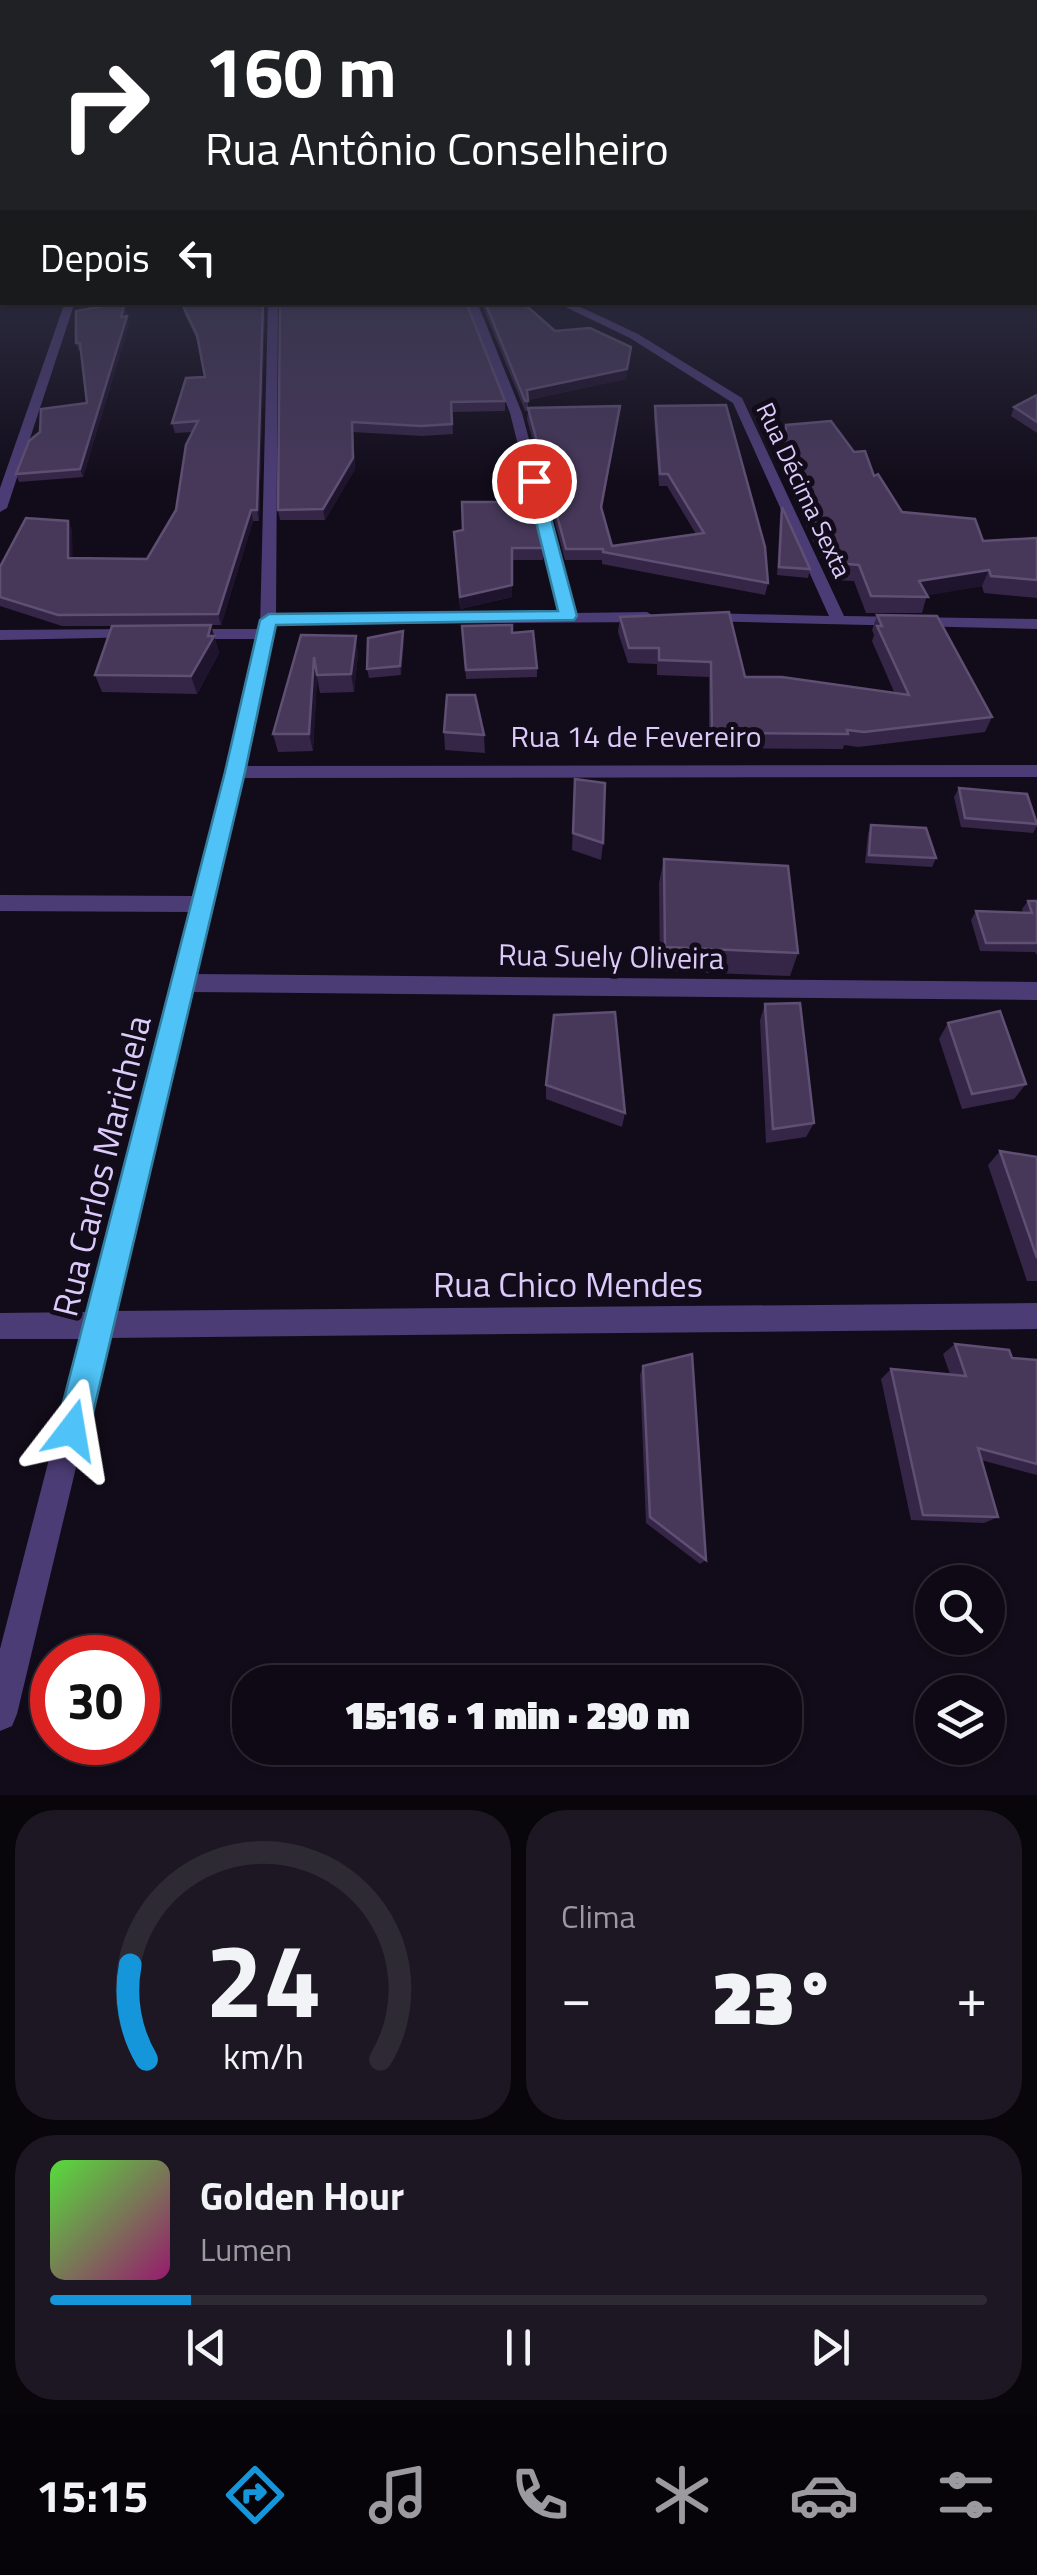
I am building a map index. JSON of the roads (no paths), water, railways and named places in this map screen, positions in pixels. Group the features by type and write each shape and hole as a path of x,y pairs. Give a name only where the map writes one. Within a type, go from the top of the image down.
{"street":[{"path":"0,508 65,316"},
{"name":"Rua Carlos Marichela","path":"0,1714 184,984 268,627 273,316"},
{"path":"477,316 516,413 568,616"},
{"name":"Rua Décima Sexta","path":"590,316 634,336 738,401 838,619"},
{"path":"172,634 568,616 664,617"},
{"path":"684,618 1037,624"},
{"path":"0,635 153,634"},
{"name":"Rua 14 de Fevereiro","path":"235,772 1037,771"},
{"path":"0,904 202,904"},
{"name":"Rua Suely Oliveira","path":"184,984 1037,991"},
{"name":"Rua Chico Mendes","path":"99,1324 1037,1316"},
{"path":"0,1326 99,1324"}]}
